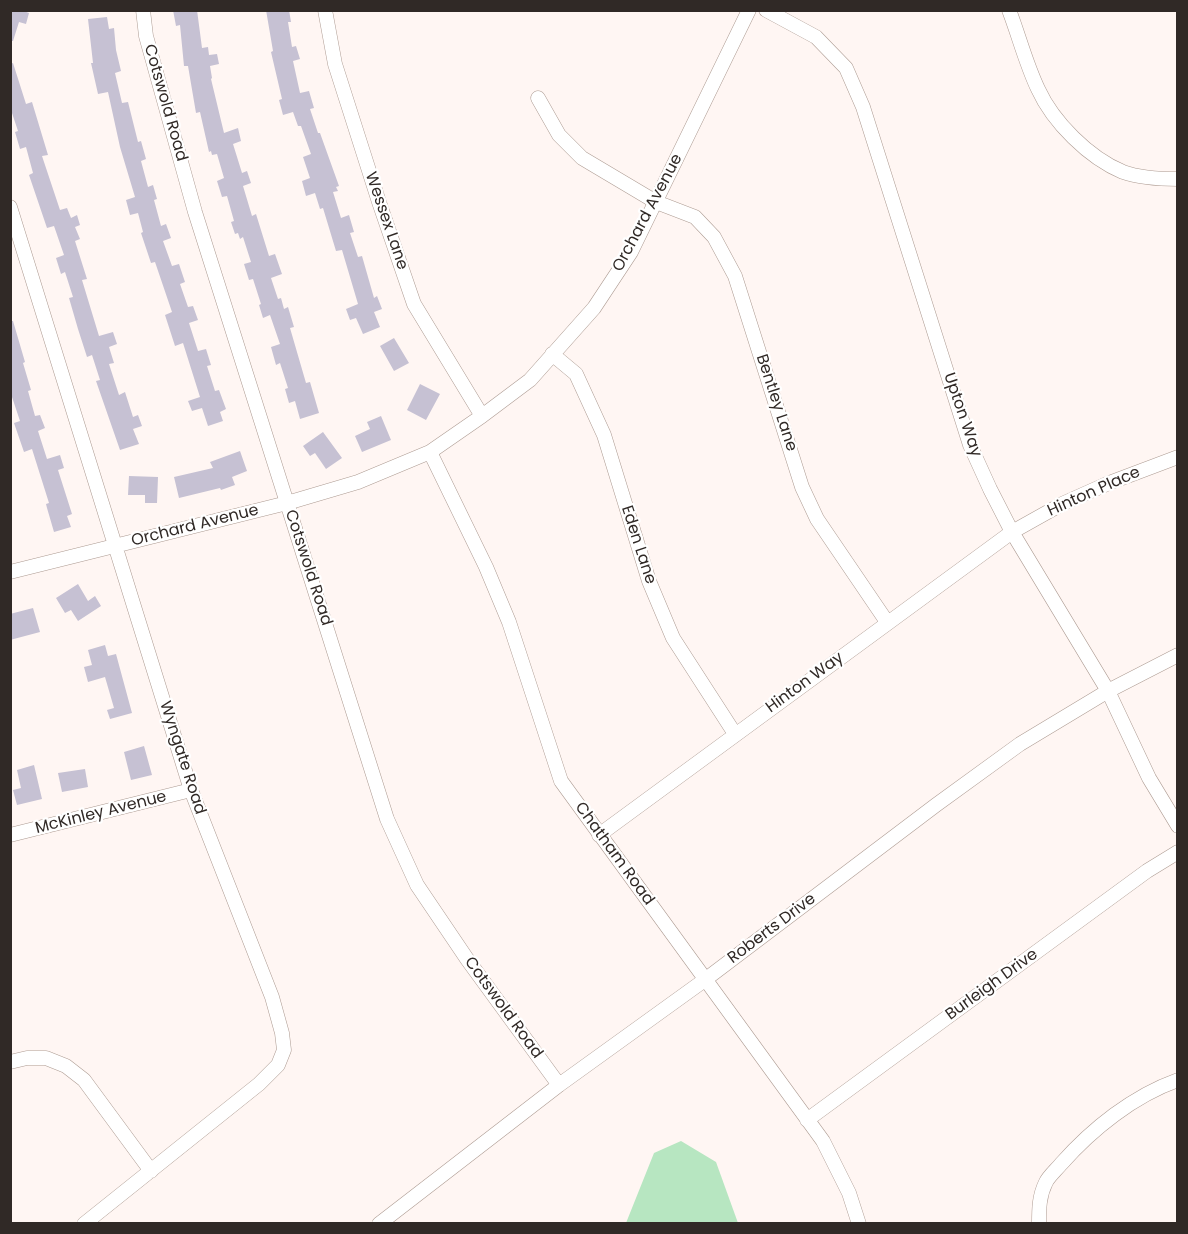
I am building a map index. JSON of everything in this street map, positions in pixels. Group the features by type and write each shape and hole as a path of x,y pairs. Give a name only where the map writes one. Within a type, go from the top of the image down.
{"street":[{"name":"Cotswold Road","path":"143,10 146,36 195,212 387,819 417,885 467,959 559,1085"},
{"name":"Wessex Lane","path":"325,10 335,64 414,304 482,417"},
{"name":"Orchard Avenue","path":"10,572 287,503 358,482 430,452 482,417 530,380 594,308 631,252 749,10"},
{"name":"Upton Way","path":"766,10 816,37 846,68 863,107 970,445 1012,532 1108,691 1149,778 1178,826"},
{"path":"1010,10 1038,90 1057,120 1084,149 1122,172 1156,179 1178,179"},
{"name":"Bentley Lane","path":"538,98 559,135 582,158 656,202 695,217 714,237 735,276 802,487 817,519 887,622"},
{"name":"Wyngate Road","path":"10,207 191,790 272,997 282,1033 284,1050 278,1065 259,1084 84,1224"},
{"name":"Eden Lane","path":"552,354 576,374 604,435 649,581 673,638 735,734"},
{"name":"Chatham Road","path":"430,452 486,567 509,622 561,781 823,1141 849,1193 858,1224"},
{"name":"Hinton Place","path":"1012,532 1062,504 1109,483 1178,457"},
{"name":"Hinton Way","path":"599,835 1012,532"},
{"name":"Roberts Drive","path":"379,1224 559,1085 706,979 1020,744 1108,691 1178,655"},
{"name":"McKinley Avenue","path":"10,835 191,790"},
{"name":"Burleigh Drive","path":"807,1120 1147,871 1178,852"},
{"path":"10,1062 27,1058 46,1058 66,1066 84,1080 151,1171"},
{"path":"1039,1224 1040,1201 1046,1181 1080,1142 1133,1102 1159,1087 1178,1080"}],"green space":[{"path":"681,1141 716,1162 738,1223 626,1223 654,1153"}],"building":[{"path":"10,10 29,13 26,24 19,22 13,41 10,41"},
{"path":"173,10 197,10 202,48 208,47 209,55 217,54 219,64 210,66 211,79 224,133 238,128 241,141 233,144 242,173 247,171 251,183 243,186 252,216 256,214 269,256 275,254 282,274 271,278 278,299 281,298 284,309 288,307 294,327 290,328 306,383 310,382 319,413 300,419 295,401 289,403 285,389 288,388 280,363 276,365 271,347 280,344 270,315 263,318 253,279 249,280 244,264 251,262 243,237 240,239 238,233 235,234 227,196 222,197 217,181 224,178 217,154 212,155 211,151 209,152 200,112 196,113 188,66 184,66 180,25 176,26"},
{"path":"266,10 289,10 291,22 288,22 292,47 296,46 300,59 293,61 300,93 309,91 314,108 310,109 339,186 336,187 338,191 333,192 341,218 349,215 354,232 350,233 358,257 362,256 374,298 377,296 382,309 374,312 380,327 363,334 356,318 350,320 346,309 358,304 342,250 336,251 323,208 320,209 315,193 306,196 302,181 310,178 303,157 311,154 301,126 298,126 293,112 283,115"},
{"path":"107,17 109,29 114,28 121,71 115,73 122,103 128,102 138,142 141,141 146,159 141,161 148,187 153,185 157,199 154,200 161,226 166,224 171,238 163,241 172,266 179,264 185,282 180,284 188,307 193,306 198,320 189,323 198,351 206,349 211,365 207,366 215,391 219,390 226,409 220,412 223,421 208,426 202,408 192,411 188,401 200,397 183,343 175,346 165,315 172,312 155,262 151,263 141,233 143,232 138,213 130,215 126,200 135,197 120,147 108,92 98,94 91,63 93,63 88,19"},
{"path":"13,63 26,104 32,102 48,155 42,156 60,210 67,208 71,218 77,215 80,225 75,227 80,239 75,241 87,279 82,280 99,336 113,332 117,344 109,347 114,363 109,364 119,395 125,392 133,417 138,415 142,426 133,429 139,444 120,450 96,381 100,380 92,355 87,357 78,329 69,298 73,297 65,272 61,274 56,258 64,255 54,226 47,228 29,175 33,173 26,147 20,149 15,132 18,131 10,107 10,64"},
{"path":"10,321 13,321 25,362 23,363 31,390 28,391 35,416 40,415 45,428 38,431 47,459 60,455 64,468 58,470 72,514 67,516 71,527 54,532 46,504 49,503 32,449 24,452 14,423 20,421 10,391"},
{"path":"394,338 409,363 394,371 380,346"},
{"path":"420,384 440,394 426,420 407,410"},
{"path":"381,416 391,440 362,452 355,436 370,429 367,422"},
{"path":"323,432 342,458 326,469 315,453 310,456 303,446"},
{"path":"240,451 247,471 232,477 235,485 179,498 174,477 213,468 210,462"},
{"path":"129,476 158,477 157,503 145,503 145,495 128,495"},
{"path":"78,584 88,601 95,596 101,606 78,621 71,610 65,613 56,598"},
{"path":"33,608 40,632 10,640 10,614"},
{"path":"105,645 108,656 116,654 132,713 110,719 107,710 114,708 105,677 88,682 84,667 92,665 88,650"},
{"path":"144,746 152,775 131,780 124,752"},
{"path":"34,765 42,799 17,805 13,790 21,788 17,770"},
{"path":"85,769 88,787 62,792 58,773"}]}
